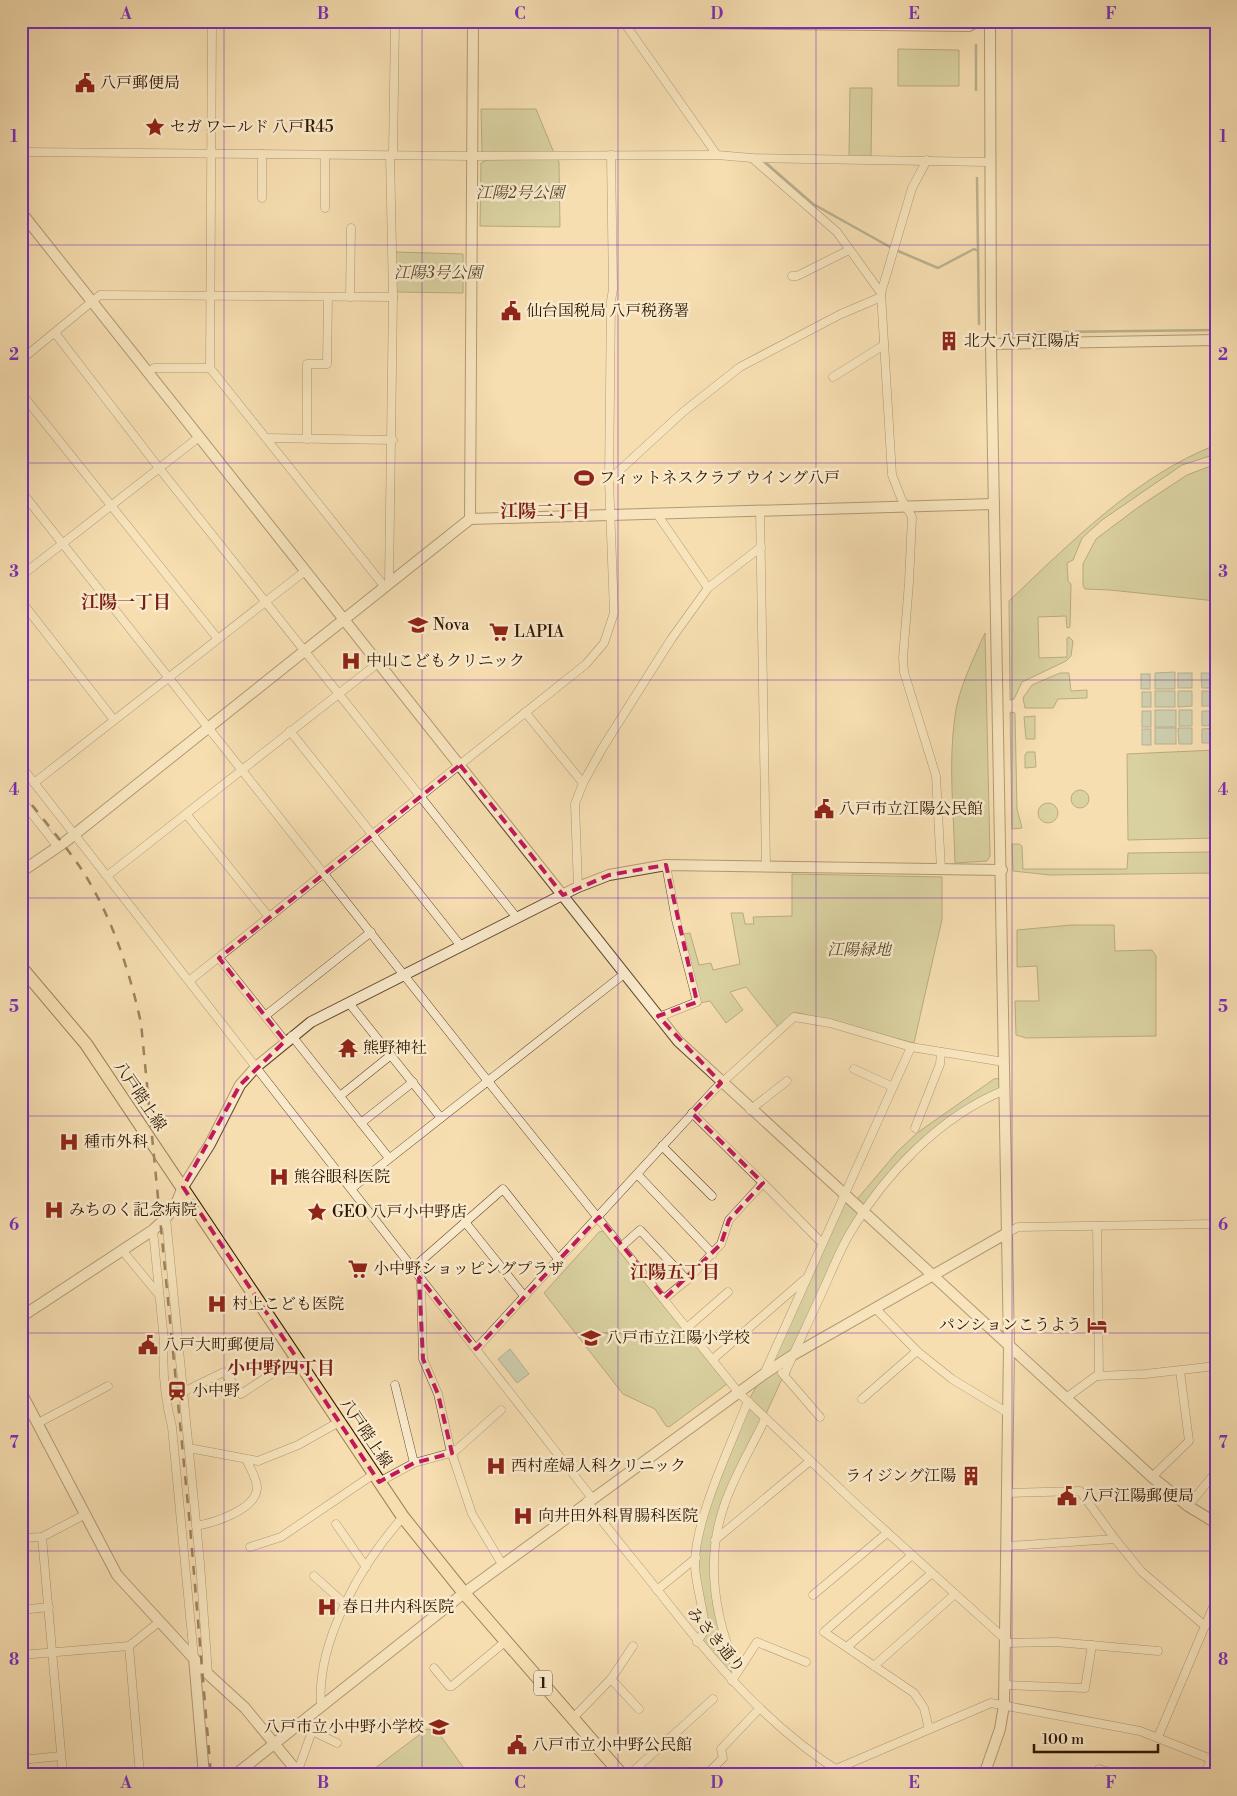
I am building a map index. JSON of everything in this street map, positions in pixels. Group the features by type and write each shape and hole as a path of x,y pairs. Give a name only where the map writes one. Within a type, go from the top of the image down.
{"main road":[{"name":"八戸階上線","path":"21,967 86,1044 402,1517 464,1593 622,1775"}],"street":[{"path":"212,21 210,368 387,584"},
{"path":"387,584 393,440 391,155 395,21"},
{"path":"470,518 472,21"},
{"path":"510,21 968,26 978,21"},
{"path":"984,1775 998,1737 1004,1705 1009,1347 1002,870 991,344 990,21"},
{"path":"623,22 718,155"},
{"path":"21,152 472,156 718,155 752,158 989,162"},
{"path":"262,154 262,198"},
{"path":"189,981 586,664 604,643 612,625 614,613 609,480 611,301 613,290 611,154"},
{"path":"325,155 325,208"},
{"path":"752,158 837,232 881,295"},
{"path":"927,160 912,188 881,295 892,475 912,517 909,582 902,658 904,672 936,776 941,869"},
{"path":"21,212 678,1041 750,1110 1152,1477 1188,1506 1216,1523"},
{"path":"350,297 351,228"},
{"path":"792,276 797,276 849,250"},
{"path":"21,360 100,295 393,298"},
{"path":"609,480 682,412 740,366 881,295"},
{"path":"307,439 307,364 327,364 328,296"},
{"path":"55,333 159,468 422,796 517,918"},
{"path":"991,344 1216,340"},
{"path":"833,378 884,345"},
{"path":"148,372 154,368 210,368"},
{"path":"21,393 218,639"},
{"path":"21,576 199,437"},
{"path":"266,438 393,440"},
{"path":"21,491 372,932 487,1080 688,1326 739,1393 1006,1642 1056,1642 1158,1651"},
{"path":"21,872 75,834 470,518 994,504"},
{"path":"760,511 766,866"},
{"path":"657,514 708,588"},
{"path":"578,887 575,804 583,783 603,747 672,638 708,588 761,547"},
{"path":"34,783 305,571"},
{"path":"21,601 114,720"},
{"path":"107,876 378,663"},
{"path":"525,712 583,783"},
{"path":"290,731 461,946"},
{"name":"みさき通り","path":"21,766 352,1188 697,1642 734,1678 759,1709 846,1775"},
{"path":"21,800 58,847"},
{"path":"187,815 269,917"},
{"path":"21,1317 153,1230 166,1218 210,1144 240,1086 256,1067 288,1038 311,1022 578,887 609,875 666,865 1002,870"},
{"path":"659,1017 697,1002 676,920 666,865"},
{"path":"265,1016 372,932"},
{"path":"219,958 265,1016 288,1038 340,1096 389,1158"},
{"path":"352,1188 624,974"},
{"path":"350,1003 441,1118"},
{"path":"476,1349 721,1083 794,1017 830,1023 911,1047 1004,1062"},
{"path":"764,1374 911,1047"},
{"path":"915,1128 940,1064 942,1052"},
{"path":"340,1096 391,1055"},
{"path":"854,1069 893,1087"},
{"path":"750,1110 787,1081"},
{"path":"361,1123 413,1082"},
{"path":"784,1375 849,1234 863,1213 902,1166 935,1133 975,1104 1005,1090"},
{"path":"692,1114 822,1242"},
{"path":"662,1146 712,1196"},
{"path":"637,1174 713,1254"},
{"path":"665,1298 688,1280 713,1254 721,1244 728,1220 763,1183"},
{"path":"413,1268 503,1189 559,1260"},
{"path":"166,1218 189,1448 208,1674"},
{"path":"466,1222 525,1297"},
{"path":"235,1775 502,1564 764,1374 793,1355 1007,1233 1018,1227 1216,1224"},
{"path":"1097,1226 1099,1376"},
{"path":"153,1230 160,1296 166,1400 172,1427 204,1775"},
{"path":"622,1246 640,1230 688,1280"},
{"path":"122,1250 160,1296"},
{"path":"713,1359 806,1278"},
{"path":"421,1279 423,1360 438,1394 452,1453 472,1514 502,1564"},
{"path":"688,1326 728,1292"},
{"path":"875,1308 917,1351 952,1380 1008,1413"},
{"path":"862,1399 917,1351"},
{"path":"183,1392 224,1372 241,1394 296,1358"},
{"path":"777,1366 820,1417"},
{"path":"1066,1398 1099,1376 1180,1371 1216,1366"},
{"path":"1152,1477 1189,1441 1180,1371"},
{"path":"395,1385 414,1463"},
{"path":"38,1423 108,1386"},
{"path":"21,1392 117,1575 208,1674 244,1708 275,1743 296,1773 312,1731"},
{"path":"697,1642 705,1630 697,1584 696,1558 705,1512 748,1401"},
{"path":"250,1547 281,1537 376,1478 414,1463 452,1453 501,1410"},
{"path":"734,1678 718,1611 713,1572 715,1540 725,1503 765,1419"},
{"path":"189,1448 258,1461 270,1458 339,1422"},
{"path":"196,1526 227,1518 254,1497 257,1491 256,1480 246,1459"},
{"path":"715,1540 810,1461"},
{"path":"1188,1506 1216,1472"},
{"path":"1007,1493 1080,1491 1142,1572 1205,1626"},
{"path":"21,1538 42,1536 86,1514"},
{"path":"321,1706 320,1690 323,1670 344,1604 389,1532 402,1517"},
{"path":"336,1524 366,1567"},
{"path":"813,1595 887,1533"},
{"path":"42,1536 63,1775"},
{"path":"1007,1546 1115,1538"},
{"path":"912,1556 824,1632 914,1693 924,1708 929,1729"},
{"path":"657,1590 696,1558"},
{"path":"847,1647 932,1574"},
{"path":"314,1576 344,1604"},
{"path":"874,1666 955,1594"},
{"path":"1158,1737 1216,1600"},
{"path":"21,1610 49,1607"},
{"path":"21,1655 129,1646 159,1622"},
{"path":"434,1668 448,1686 452,1686 506,1641"},
{"path":"734,1678 757,1642 806,1662"},
{"path":"1005,1685 1086,1688 1092,1645"},
{"path":"129,1646 140,1775"},
{"path":"573,1718 611,1679 633,1646"},
{"path":"611,1679 639,1708"},
{"path":"629,1775 712,1699"},
{"path":"822,1775 991,1703 1140,1730 1213,1760"},
{"path":"706,1775 723,1758 721,1748 759,1709"},
{"path":"304,1719 312,1731 337,1743"},
{"path":"1204,1775 1213,1760 1216,1748"},
{"path":"21,1760 62,1756"},
{"path":"1099,1769 1122,1775"}],"highlighted area":[{"path":"460,765 563,895 609,875 666,865 697,1002 658,1016 721,1083 692,1113 763,1183 729,1220 721,1244 665,1298 599,1217 476,1349 419,1277 423,1359 438,1394 452,1453 414,1463 379,1482 183,1187 240,1085 285,1041 219,958"}],"green space":[{"path":"898,49 959,50 959,86 898,86"},
{"path":"850,88 872,88 871,157 849,157"},
{"name":"江陽2号公園","path":"481,109 536,109 554,153 482,154"},
{"name":"江陽2号公園","path":"557,158 559,162 560,227 480,226 481,163 486,160"},
{"name":"江陽3号公園","path":"395,252 463,254 463,293 396,292"},
{"path":"1216,445 1216,454 1182,465 1102,520 1082,538 1073,560 1067,563 1068,581 1071,584 1070,627 1067,628 1066,616 1038,617 1039,658 1067,657 1067,638 1069,637 1073,641 1071,656 1066,661 1022,682 1014,699 1010,700 1009,601 1105,513 1159,474 1187,458"},
{"path":"1216,464 1216,601 1085,589 1083,586 1083,564 1096,539 1140,506 1187,475"},
{"path":"985,633 990,856 987,861 955,863 952,752 955,716 963,685"},
{"path":"1060,673 1069,673 1071,691 1087,690 1087,698 1058,699 1053,708 1025,708 1023,698 1032,685"},
{"path":"1010,712 1015,713 1017,809 1022,828 1012,829"},
{"path":"1035,716 1035,739 1026,739 1024,717"},
{"path":"1216,750 1216,838 1128,840 1127,754"},
{"path":"1027,752 1035,752 1036,767 1025,768 1025,755"},
{"path":"1080,790 1086,793 1089,799 1086,805 1080,808 1074,805 1071,799 1074,793"},
{"path":"1048,803 1055,806 1058,813 1055,820 1048,823 1041,820 1038,813 1041,806"},
{"path":"1012,844 1022,846 1023,869 1127,869 1128,853 1216,852 1216,873 1050,875 1013,871"},
{"name":"江陽緑地","path":"792,874 942,877 942,919 914,1043 799,1013 793,1013 778,1027 746,987 730,992 743,1010 726,1023 710,1001 700,1003 683,934 690,933 699,965 711,963 713,970 740,964 731,913 743,913 745,924 754,924 753,917 792,916"},
{"path":"1071,925 1114,925 1115,951 1152,950 1156,956 1156,1036 1026,1038 1016,1035 1015,1001 1039,1001 1037,966 1017,967 1017,930"},
{"path":"1005,1078 1005,1090 990,1096 916,1150 863,1213 793,1355 725,1503 715,1540 715,1589 736,1668 732,1681 697,1642 703,1635 697,1584 699,1535 748,1401 764,1374 845,1196 853,1204 897,1152 917,1133 994,1079"},
{"path":"603,1231 727,1384 669,1427 666,1426 655,1409 623,1394 544,1293 599,1232"},
{"path":"427,1729 437,1731 469,1775 366,1775"}],"shaded area":[{"path":"1175,672 1175,689 1155,689 1155,673"},
{"path":"1178,673 1192,673 1192,688 1178,688"},
{"path":"1201,673 1216,673 1216,688 1202,688"},
{"path":"1141,674 1150,674 1150,689 1141,689"},
{"path":"1155,691 1175,691 1175,707 1155,707"},
{"path":"1178,691 1192,691 1192,706 1178,707"},
{"path":"1202,691 1216,691 1216,706 1202,706"},
{"path":"1142,692 1151,692 1151,707 1142,707"},
{"path":"1155,710 1176,710 1176,727 1155,727"},
{"path":"1179,710 1192,710 1192,726 1179,726"},
{"path":"1142,711 1151,711 1151,727 1142,727"},
{"path":"1202,711 1216,711 1216,725 1202,726"},
{"path":"1155,728 1176,728 1176,744 1155,744"},
{"path":"1178,728 1192,728 1192,744 1179,744"},
{"path":"1216,728 1216,743 1202,743 1202,729"},
{"path":"1142,729 1151,729 1151,745 1142,745"},
{"path":"510,1349 529,1374 517,1383 498,1359"}],"waterway":[{"path":"976,45 976,90"},
{"path":"766,163 813,204 890,247"},
{"path":"977,178 979,324"},
{"path":"898,251 938,268 974,249 978,251"},
{"path":"1057,332 1216,330"},
{"path":"1010,334 1046,332"}],"railway":[{"path":"21,791 75,860 93,888 111,925 125,963 141,1023 190,1526 211,1775"}],"place":[{"name":"八戸郵便局","path":"85,83"},
{"name":"セガ ワールド 八戸R45","path":"155,127"},
{"name":"仙台国税局 八戸税務署","path":"511,311"},
{"name":"北大 八戸江陽店","path":"949,341"},
{"name":"フィットネスクラブ ウイング八戸","path":"584,478"},
{"name":"Nova","path":"418,625"},
{"name":"LAPIA","path":"499,632"},
{"name":"中山こどもクリニック","path":"351,661"},
{"name":"八戸市立江陽公民館","path":"824,809"},
{"name":"熊野神社","path":"348,1048"},
{"name":"種市外科","path":"69,1142"},
{"name":"熊谷眼科医院","path":"279,1177"},
{"name":"みちのく記念病院","path":"54,1210"},
{"name":"GEO 八戸小中野店","path":"317,1212"},
{"name":"小中野ショッピングプラザ","path":"358,1269"},
{"name":"村上こども医院","path":"217,1304"},
{"name":"パンションこうよう","path":"1097,1325"},
{"name":"八戸市立江陽小学校","path":"591,1338"},
{"name":"八戸大町郵便局","path":"148,1345"},
{"name":"小中野","path":"177,1391"},
{"name":"西村産婦人科クリニック","path":"496,1466"},
{"name":"ライジング江陽","path":"971,1476"},
{"name":"八戸江陽郵便局","path":"1067,1496"},
{"name":"向井田外科胃腸科医院","path":"523,1516"},
{"name":"春日井内科医院","path":"327,1607"},
{"name":"八戸市立小中野小学校","path":"439,1727"},
{"name":"八戸市立小中野公民館","path":"517,1745"}],"district":[{"name":"江陽二丁目","path":"545,511"},
{"name":"江陽一丁目","path":"126,602"},
{"name":"江陽五丁目","path":"675,1272"},
{"name":"小中野四丁目","path":"281,1368"}]}
